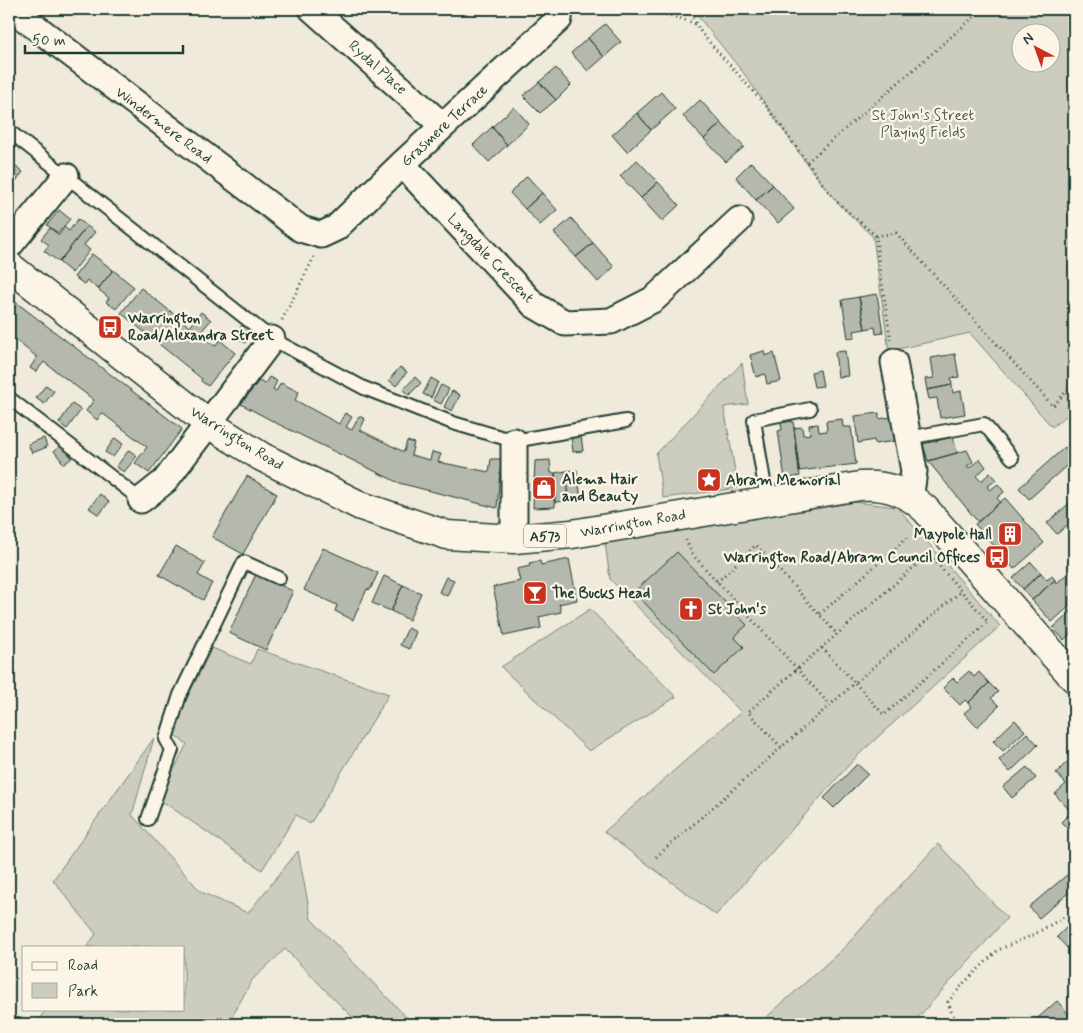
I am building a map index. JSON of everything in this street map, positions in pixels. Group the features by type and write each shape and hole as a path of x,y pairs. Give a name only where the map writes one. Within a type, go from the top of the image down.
{"main road":[{"name":"Warrington Road","path":"9,266 209,424 262,457 361,506 447,535 514,539 572,534 767,500 873,485 891,488 908,495 933,518 1074,678"}],"street":[{"name":"Windermere Road","path":"12,9 301,229 321,235"},
{"name":"Rydal Place","path":"312,9 443,126"},
{"name":"Grasmere Terrace","path":"321,235 336,228 402,164 559,19 560,9"},
{"name":"Langdale Crescent","path":"402,164 534,305 565,323 611,321 654,299 739,220"},
{"path":"9,246 66,176"},
{"path":"141,500 165,481 272,339"},
{"path":"894,362 914,471 912,486 908,495"},
{"path":"514,441 514,539"}],"lane":[{"path":"9,131 272,339 364,388 453,423 514,441 626,422"},
{"path":"9,398 141,500"},
{"path":"767,500 754,420 810,409"},
{"path":"908,438 984,424 1012,458"},
{"path":"148,819 172,750 166,739 180,695 244,562 279,578"}],"path":[{"path":"596,9 656,12 681,18 695,24"},
{"path":"688,9 695,24 712,48 768,108 837,202 876,236 894,362"},
{"path":"807,162 984,9"},
{"path":"876,236 896,233 1053,406 1074,383"},
{"path":"272,339 314,257 321,235"},
{"path":"675,516 692,554 830,705"},
{"path":"820,614 907,538"},
{"path":"718,582 756,545 838,634"},
{"path":"782,747 748,712 928,554 988,622 884,715 822,648"},
{"path":"656,857 961,591"},
{"path":"960,1024 952,1014 948,1002 964,983 998,950 1033,935 1071,913 1074,917"}],"green space":[{"name":"St John's Street Playing Fields","path":"692,9 1074,9 1074,413 1072,411 1052,427 970,333 889,351 873,237 837,202 809,167 745,75"},
{"path":"742,363 748,404 724,407 738,488 663,498 656,454"},
{"path":"854,502 897,507 1000,626 856,757 716,915 604,832 741,712 610,579 605,542"},
{"path":"590,609 676,697 589,751 501,667"},
{"path":"212,648 251,664 257,649 389,694 310,824 296,815 262,870 159,799 187,744 170,732"},
{"path":"154,738 132,815 201,892 248,913 298,851 311,919 413,1024 359,1024 285,949 252,980 228,1024 36,1024 45,1010 185,1010 185,946 88,946 96,934 53,880"},
{"path":"938,844 1007,918 912,1024 759,1024 844,948"}],"building":[{"path":"605,24 621,42 604,57 588,38"},
{"path":"588,38 604,57 588,71 571,53"},
{"path":"556,68 571,85 556,100 539,82"},
{"path":"539,82 556,100 540,113 523,96"},
{"path":"661,92 675,109 651,130 637,113"},
{"path":"700,100 721,123 704,139 683,116"},
{"path":"514,107 529,124 507,145 492,127"},
{"path":"637,113 651,130 627,152 612,135"},
{"path":"721,123 744,147 726,162 704,139"},
{"path":"492,127 507,145 489,162 473,145"},
{"path":"637,160 658,182 641,198 620,176"},
{"path":"751,162 773,185 756,200 736,177"},
{"path":"14,165 23,172 13,185 15,187 9,195 9,172"},
{"path":"527,176 542,193 525,209 510,193"},
{"path":"658,182 679,205 662,221 641,198"},
{"path":"773,185 794,209 778,223 756,200"},
{"path":"542,193 557,210 540,225 525,209"},
{"path":"59,210 70,219 58,233 47,225"},
{"path":"571,218 593,243 576,257 554,233"},
{"path":"78,219 87,226 59,262 44,251 49,245 41,239 50,228 59,235 64,227 69,231"},
{"path":"87,226 95,232 84,245 90,250 72,273 59,262"},
{"path":"593,243 614,267 598,282 576,257"},
{"path":"92,254 113,270 98,289 87,280 84,284 74,277"},
{"path":"113,270 134,287 116,309 106,302 109,298 98,289"},
{"path":"141,288 190,327 201,312 211,320 199,334 215,346 220,340 235,353 208,386 201,381 202,379 121,313"},
{"path":"877,294 883,333 876,334 875,327 865,329 859,297"},
{"path":"9,297 182,429 149,473 135,463 147,447 102,413 97,420 86,411 94,400 44,362 36,372 30,368 37,357 9,335"},
{"path":"859,297 865,329 854,331 855,337 848,338 842,300"},
{"path":"245,322 255,330 245,343 234,335"},
{"path":"764,351 765,356 774,353 781,381 767,384 765,374 756,377 750,355"},
{"path":"845,351 848,376 838,377 835,352"},
{"path":"955,354 959,377 951,378 952,385 927,390 925,379 934,378 931,358"},
{"path":"400,367 407,372 396,386 389,380"},
{"path":"820,370 823,386 814,387 811,372"},
{"path":"269,377 277,381 273,389 276,391 281,383 299,392 295,400 339,424 345,413 352,417 346,427 352,430 359,416 365,419 360,430 404,452 407,441 414,443 411,455 430,460 432,452 441,454 438,462 489,472 491,459 501,459 497,508 399,483 241,404 259,381 265,384"},
{"path":"415,377 421,383 409,395 403,390"},
{"path":"431,378 438,382 431,398 423,394"},
{"path":"46,385 54,391 44,404 36,398"},
{"path":"441,385 449,389 441,404 433,400"},
{"path":"952,385 953,393 961,391 965,414 940,418 937,398 929,399 927,390"},
{"path":"452,391 460,395 452,411 444,407"},
{"path":"72,404 81,410 67,429 59,423"},
{"path":"879,413 879,419 891,417 895,441 875,444 874,440 858,443 855,416"},
{"path":"842,419 843,427 851,427 856,464 799,471 794,428 802,427 803,435 810,434 809,425 818,424 819,432 827,431 826,421"},
{"path":"793,421 800,476 785,479 778,431 782,430 781,423"},
{"path":"581,435 583,451 573,452 571,436"},
{"path":"953,437 957,453 928,461 923,444"},
{"path":"44,438 47,447 32,453 28,444"},
{"path":"115,438 123,444 113,457 105,452"},
{"path":"62,445 72,458 64,464 54,451"},
{"path":"1065,447 1074,459 1029,499 1019,488"},
{"path":"129,450 137,456 124,472 116,467"},
{"path":"967,450 973,462 967,466 969,468 980,459 986,467 976,476 981,481 990,473 996,480 987,487 990,490 998,484 1004,492 997,498 1000,502 978,522 928,461"},
{"name":"Alema Hair and Beauty","path":"550,460 551,473 555,473 555,507 533,508 535,461"},
{"path":"577,470 581,499 568,501 566,471"},
{"path":"566,471 568,501 554,502 555,473"},
{"path":"247,476 277,494 243,554 212,537"},
{"path":"100,494 109,502 99,515 89,508"},
{"name":"Maypole Hall","path":"1005,498 1044,543 1014,569 975,524"},
{"path":"1074,499 1074,519 1057,534 1047,523"},
{"path":"176,546 205,563 198,575 212,583 203,600 159,575"},
{"path":"323,548 378,573 370,590 367,589 353,620 335,611 337,605 304,590"},
{"name":"St John's","path":"677,552 747,625 734,637 744,647 714,675 634,592"},
{"name":"The Bucks Head","path":"569,559 577,600 559,604 561,612 539,617 541,628 504,636 493,587 520,581 517,569 530,566 529,563 540,561 541,565"},
{"path":"1031,562 1041,573 1023,589 1013,578"},
{"path":"1069,572 1074,578 1074,602 1052,622 1032,600 1055,580 1057,583"},
{"path":"1041,573 1047,580 1052,576 1055,580 1032,600 1023,589"},
{"path":"256,574 293,591 266,650 229,633"},
{"path":"384,576 403,585 391,611 372,603"},
{"path":"446,577 454,580 447,596 439,592"},
{"path":"403,585 421,593 409,620 391,611"},
{"path":"1074,609 1074,630 1064,640 1053,628"},
{"path":"408,628 416,632 409,649 400,645"},
{"path":"969,671 974,677 979,672 989,683 968,703 965,700 960,705 943,688 953,678 957,682"},
{"path":"989,683 998,692 991,698 999,706 977,727 964,713 971,707 968,703"},
{"path":"1015,720 1025,731 1003,751 993,741"},
{"path":"1027,733 1038,745 1010,772 999,760"},
{"path":"1067,762 1074,770 1074,823 1068,829 1061,822 1071,812 1055,794 1066,784 1056,773"},
{"path":"857,764 868,774 834,808 824,798"},
{"path":"1027,767 1036,778 1012,798 1003,787"},
{"path":"1068,874 1074,881 1074,888 1039,918 1029,907"},
{"path":"1069,925 1074,931 1074,948 1071,952 1057,937"},
{"path":"1057,1001 1074,1020 1074,1024 1031,1024"}],"place":[{"name":"Warrington Road/Alexandra Street","path":"110,327"},
{"name":"Abram Memorial","path":"709,480"},
{"name":"Alema Hair and Beauty","path":"544,488"},
{"name":"Maypole Hall","path":"1010,534"},
{"name":"Warrington Road/Abram Council Offices","path":"997,557"},
{"name":"The Bucks Head","path":"535,593"},
{"name":"St John's","path":"691,609"}]}
